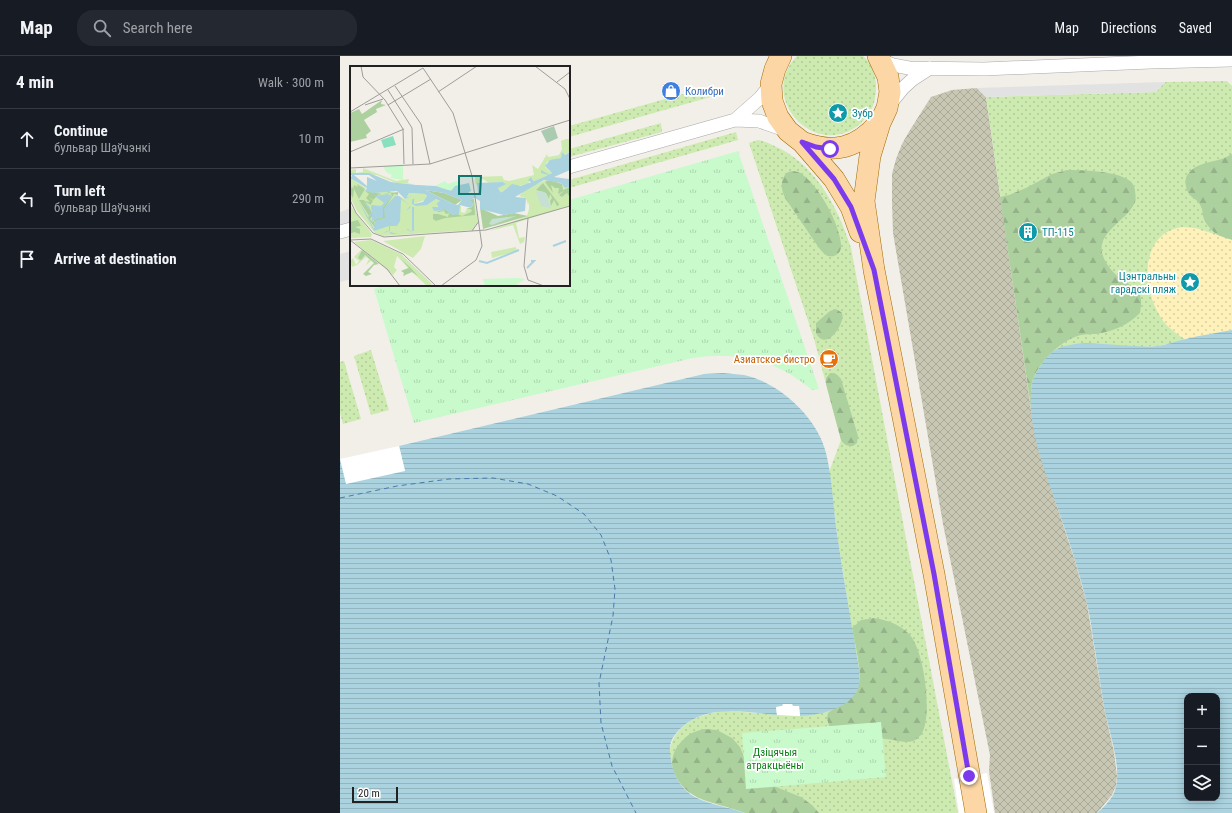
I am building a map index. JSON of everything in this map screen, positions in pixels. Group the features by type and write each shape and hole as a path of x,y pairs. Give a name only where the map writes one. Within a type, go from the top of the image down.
{"main road":[{"path":"781,56 775,69 771,84 772,101 778,117 834,179 851,207 874,270"},
{"path":"880,58 888,77 890,92 870,156 864,202 874,270 934,574 976,813"},
{"path":"795,136 816,147 830,149 844,147 858,142 870,134 883,115"}],"street":[{"path":"880,58 893,65 909,68 984,69 1232,60"},
{"path":"883,115 903,88 913,79 930,68"},
{"path":"735,120 760,98 771,84"},
{"path":"570,167 735,120 759,122 795,136"},
{"path":"340,232 350,229"}],"shaded area":[{"path":"1165,82 1156,92 986,97 977,88"},
{"path":"977,88 986,97 1033,423 1039,451 1075,561 1087,604 1104,708 1114,752 1117,776 1116,786 1112,795 1097,813 995,813 989,771 990,755 943,524 893,233 892,174 902,144 910,130 931,97 952,90"},
{"path":"350,208 350,229 340,232 340,212"},
{"path":"350,251 350,279 340,282 340,254"}],"green space":[{"path":"797,56 863,56 867,60 875,76 876,92 872,109 860,124 843,133 826,135 810,130 797,120 787,106 783,90 786,72"},
{"path":"1227,81 1232,86 1232,240 1195,228 1148,262 1149,286 1155,306 1160,316 1167,324 1185,339 1157,346 1141,347 1081,344 1068,346 1032,414 986,97 1156,92 1165,82"},
{"path":"708,87 714,96 570,137 570,126"},
{"path":"661,123 662,132 570,157 570,149"},
{"path":"736,132 738,140 570,188 570,180"},
{"path":"758,140 781,149 794,157 816,179 833,205 851,248 958,813 745,813 735,809 671,764 670,747 676,735 687,723 702,716 727,711 800,716 815,714 832,709 847,597 829,472 841,440 814,339 749,143"},
{"path":"738,151 819,389 812,390 785,371 757,360 742,357 710,356 693,358 414,423 374,289 382,286 570,286 570,200"},
{"path":"1232,154 1232,240 1218,235 1207,225 1200,205 1189,194 1186,178 1194,168 1202,164 1222,159"},
{"path":"1067,170 1109,173 1124,178 1133,184 1136,195 1134,204 1129,212 1107,235 1103,241 1102,248 1104,259 1116,275 1133,287 1140,295 1141,308 1140,313 1131,321 1120,327 1103,333 1074,337 1051,353 1034,376 1031,395 1032,414 1000,197 1026,188 1052,174"},
{"path":"792,171 801,173 816,188 828,206 837,226 841,247 840,251 836,255 828,256 823,253 785,198 782,182 786,173"},
{"path":"836,309 842,313 841,323 838,329 830,338 825,340 820,338 816,333 816,323 830,311"},
{"path":"371,350 389,410 371,415 354,356"},
{"path":"344,361 361,419 343,424 340,413 340,362"},
{"path":"830,373 837,374 841,379 858,436 857,443 853,446 846,445 841,440 826,384 826,378"},
{"path":"874,618 893,623 909,634 919,653 925,681 927,710 926,722 919,737 910,742 865,736 831,729 828,723 828,713 853,696 859,684 860,676 858,660 852,628 861,620"},
{"name":"Дзіцячыя атракцыёны","path":"881,722 886,777 746,789 742,733"},
{"path":"704,729 717,730 732,738 740,747 746,762 764,782 801,797 812,805 819,813 745,813 706,801 689,792 682,786 675,774 672,764 673,756 680,743 686,737 694,732"}],"sand":[{"name":"Цэнтральны гарадскі пляж","path":"1183,227 1195,228 1232,240 1232,330 1185,339 1166,325 1157,310 1151,296 1148,281 1148,266 1151,252 1158,240 1168,232"}],"water":[{"path":"1232,330 1232,813 1097,813 1106,805 1113,795 1116,786 1116,764 1104,707 1087,604 1075,562 1043,466 1036,439 1031,411 1032,384 1035,375 1045,359 1053,351 1067,346 1091,344 1157,346 1197,336"},
{"path":"723,373 744,375 770,385 795,404 806,415 822,440 830,474 840,556 859,669 859,686 852,697 846,703 832,710 823,713 800,716 799,706 792,706 792,704 783,704 783,706 776,707 777,715 725,711 711,713 697,717 679,730 671,742 670,751 674,772 682,786 690,794 701,800 745,813 340,813 340,459 405,471 399,446 704,374"}],"pier":[{"path":"399,446 405,471 346,484 340,459"},
{"path":"783,704 799,706 800,716 777,715 776,707 782,706"},
{"path":"987,773 994,813 959,813 954,779"}],"ferry route":[{"path":"340,498 397,486 449,479 493,478 528,484 557,496 584,514 601,535 611,560 615,589 613,616 599,683 601,723 612,766 636,813"}],"place":[{"name":"Колибри","path":"671,91"},
{"name":"Зубр","path":"838,113"},
{"name":"ТП-115","path":"1028,232"},
{"name":"Цэнтральны гарадскі пляж","path":"1190,282"},
{"name":"Азиатское бистро","path":"829,359"}],"route":[{"path":"830,149 816,147 802,142 834,179 851,207 874,270 934,574 969,776"}]}
